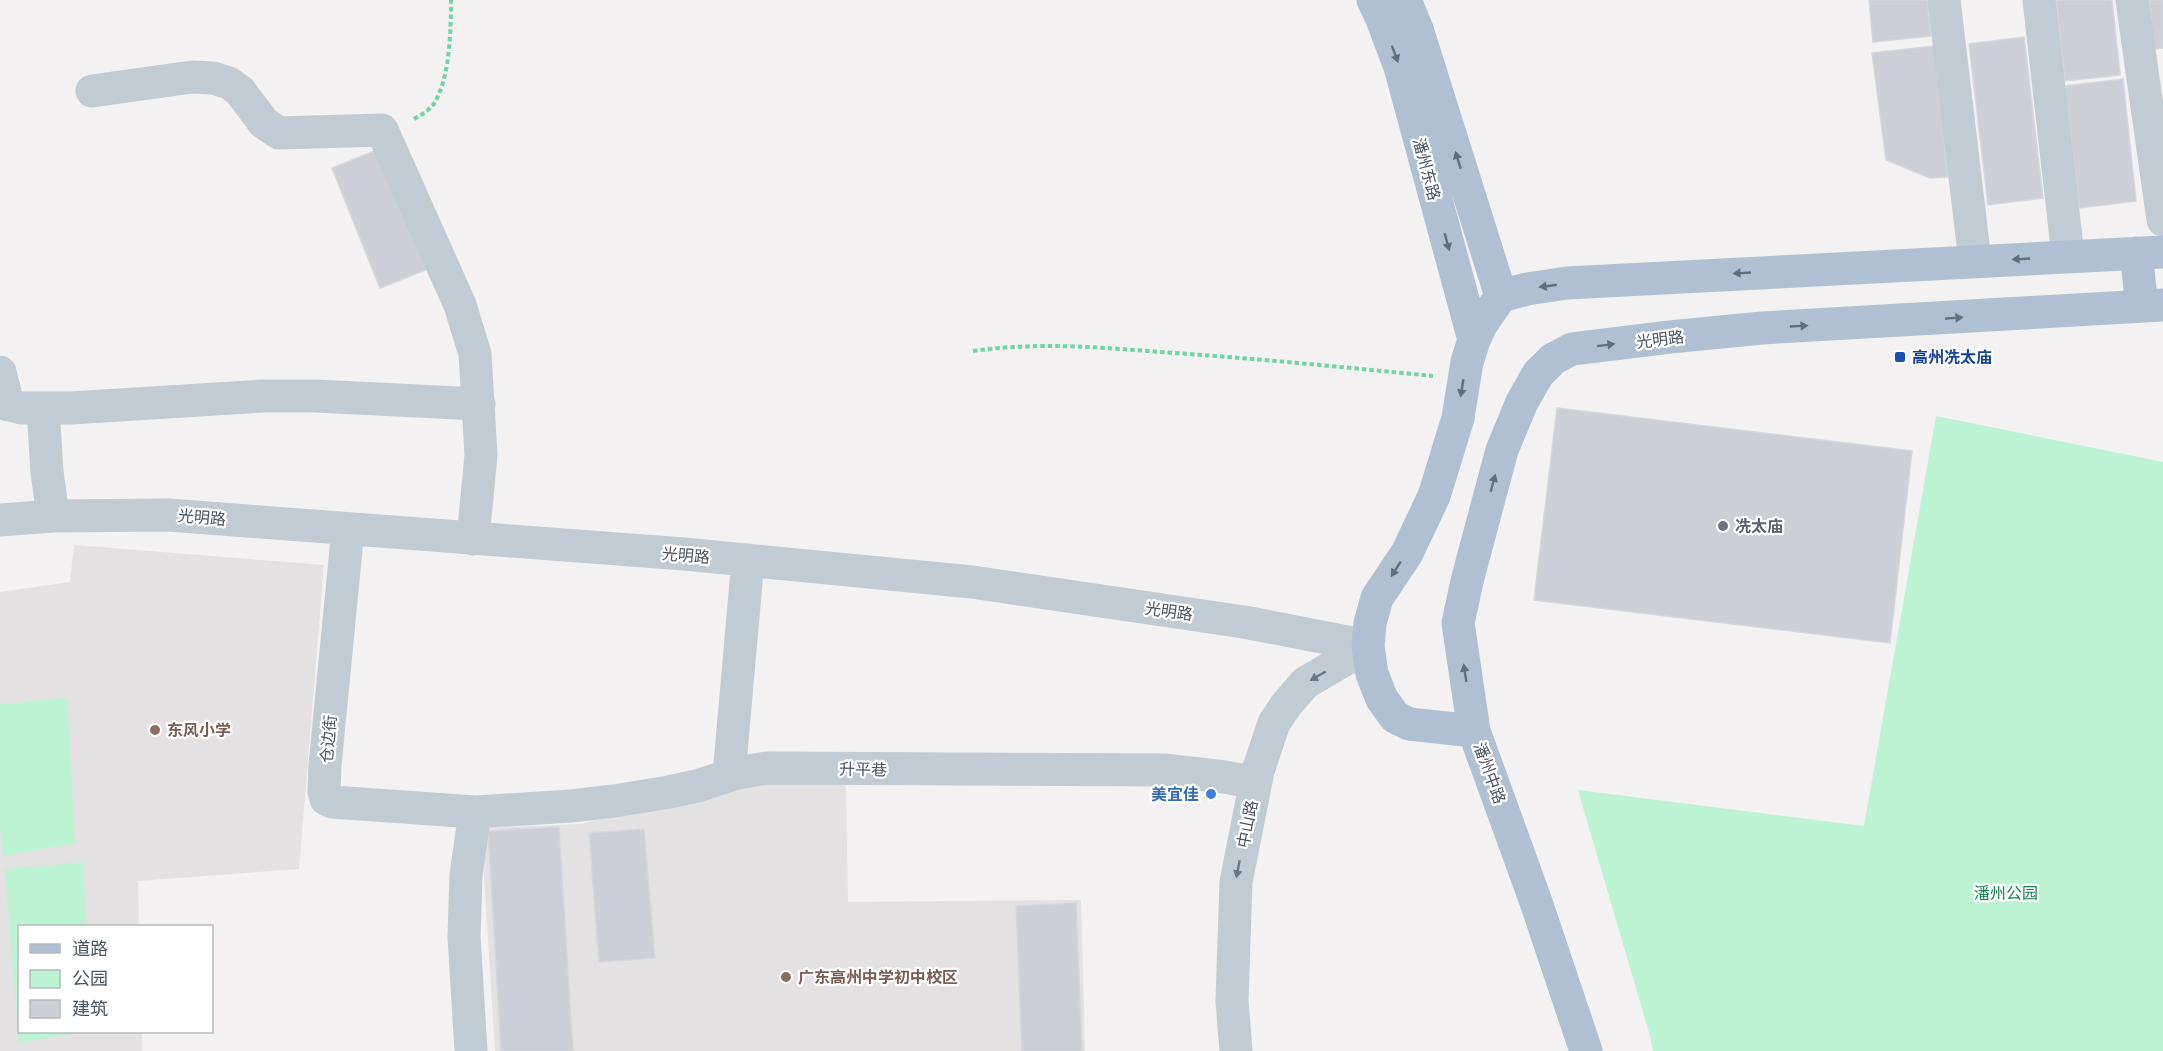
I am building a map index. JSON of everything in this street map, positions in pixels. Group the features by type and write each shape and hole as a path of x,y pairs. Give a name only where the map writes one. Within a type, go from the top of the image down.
{"main road":[{"name":"潘州东路","path":"1399,5 1417,29 1501,297"},
{"name":"潘州东路","path":"1399,5 1400,67 1474,340"},
{"path":"1501,297 1527,289 1567,283 2149,252 2153,305"},
{"name":"潘州中路","path":"1501,297 1481,325 1474,340 1464,379 1458,418 1434,496 1407,553 1377,598 1370,623 1368,646 1372,674 1382,699 1395,717 1409,724 1474,731 1536,902 1586,1051"},
{"name":"光明路","path":"1474,731 1458,623 1502,450 1521,402 1538,374 1553,359 1572,349 1762,328 2153,305"}],"street":[{"path":"1944,0 1975,261"},
{"path":"2039,0 2068,256"},
{"path":"2132,0 2163,220"},
{"path":"92,91 192,77 213,78 229,83 240,91 264,123 279,133 382,130 463,312 475,354 480,404 481,455 473,539"},
{"path":"0,372 4,403 21,408 72,408 263,396 349,397 480,404"},
{"path":"43,408 53,516"},
{"name":"光明路","path":"0,519 168,514 748,560 972,582 1244,622 1368,646"},
{"name":"仓边街","path":"348,530 325,765 326,799 335,803 475,812"},
{"path":"729,775 748,560"},
{"name":"中山路","path":"1236,1051 1232,1002 1236,882 1255,783 1274,723 1305,683 1368,646"},
{"name":"升平巷","path":"475,812 614,801 697,786 729,775 766,768 1164,770 1255,783"},
{"path":"471,1051 465,971 464,916 466,875 475,812"}],"path":[{"path":"382,130 410,121 432,106 438,95 446,68 452,29 451,0"},
{"path":"973,351 1010,346 1127,349 1226,356 1464,379"}],"shaded area":[{"name":"东风小学","path":"74,545 324,565 299,869 138,881 139,925 18,925 18,1033 142,1033 142,1051 0,1051 0,592 70,582"},
{"name":"广东高州中学初中校区","path":"737,784 846,785 848,902 1081,900 1085,1051 495,1051 481,828 581,824"}],"green space":[{"name":"潘州公园","path":"1936,416 2163,462 2163,1051 1653,1051 1578,790 1864,826"},
{"path":"67,698 75,843 3,856 0,825 0,704"},
{"path":"83,862 86,925 18,925 18,1031 5,869"},
{"path":"18,1033 75,1033 19,1043"}],"building":[{"path":"1869,0 1927,0 1931,36 1873,42"},
{"path":"2056,0 2112,0 2120,75 2065,81"},
{"path":"2149,0 2163,0 2163,48 2154,49"},
{"path":"2024,37 2043,198 1988,205 1969,44"},
{"path":"1934,46 1948,177 1930,178 1886,160 1872,53"},
{"path":"2123,79 2136,201 2079,208 2065,86"},
{"path":"385,147 433,267 380,288 332,168"},
{"name":"冼太庙","path":"1557,408 1912,451 1890,643 1534,600"},
{"path":"559,827 573,1051 501,1051 488,831"},
{"path":"644,829 655,958 599,962 589,833"},
{"path":"1076,903 1082,1051 1022,1051 1016,906"}],"place":[{"name":"高州冼太庙","path":"1900,357"},
{"name":"冼太庙","path":"1723,526"},
{"name":"东风小学","path":"155,730"},
{"name":"美宜佳","path":"1211,794"},
{"name":"广东高州中学初中校区","path":"786,977"}]}
